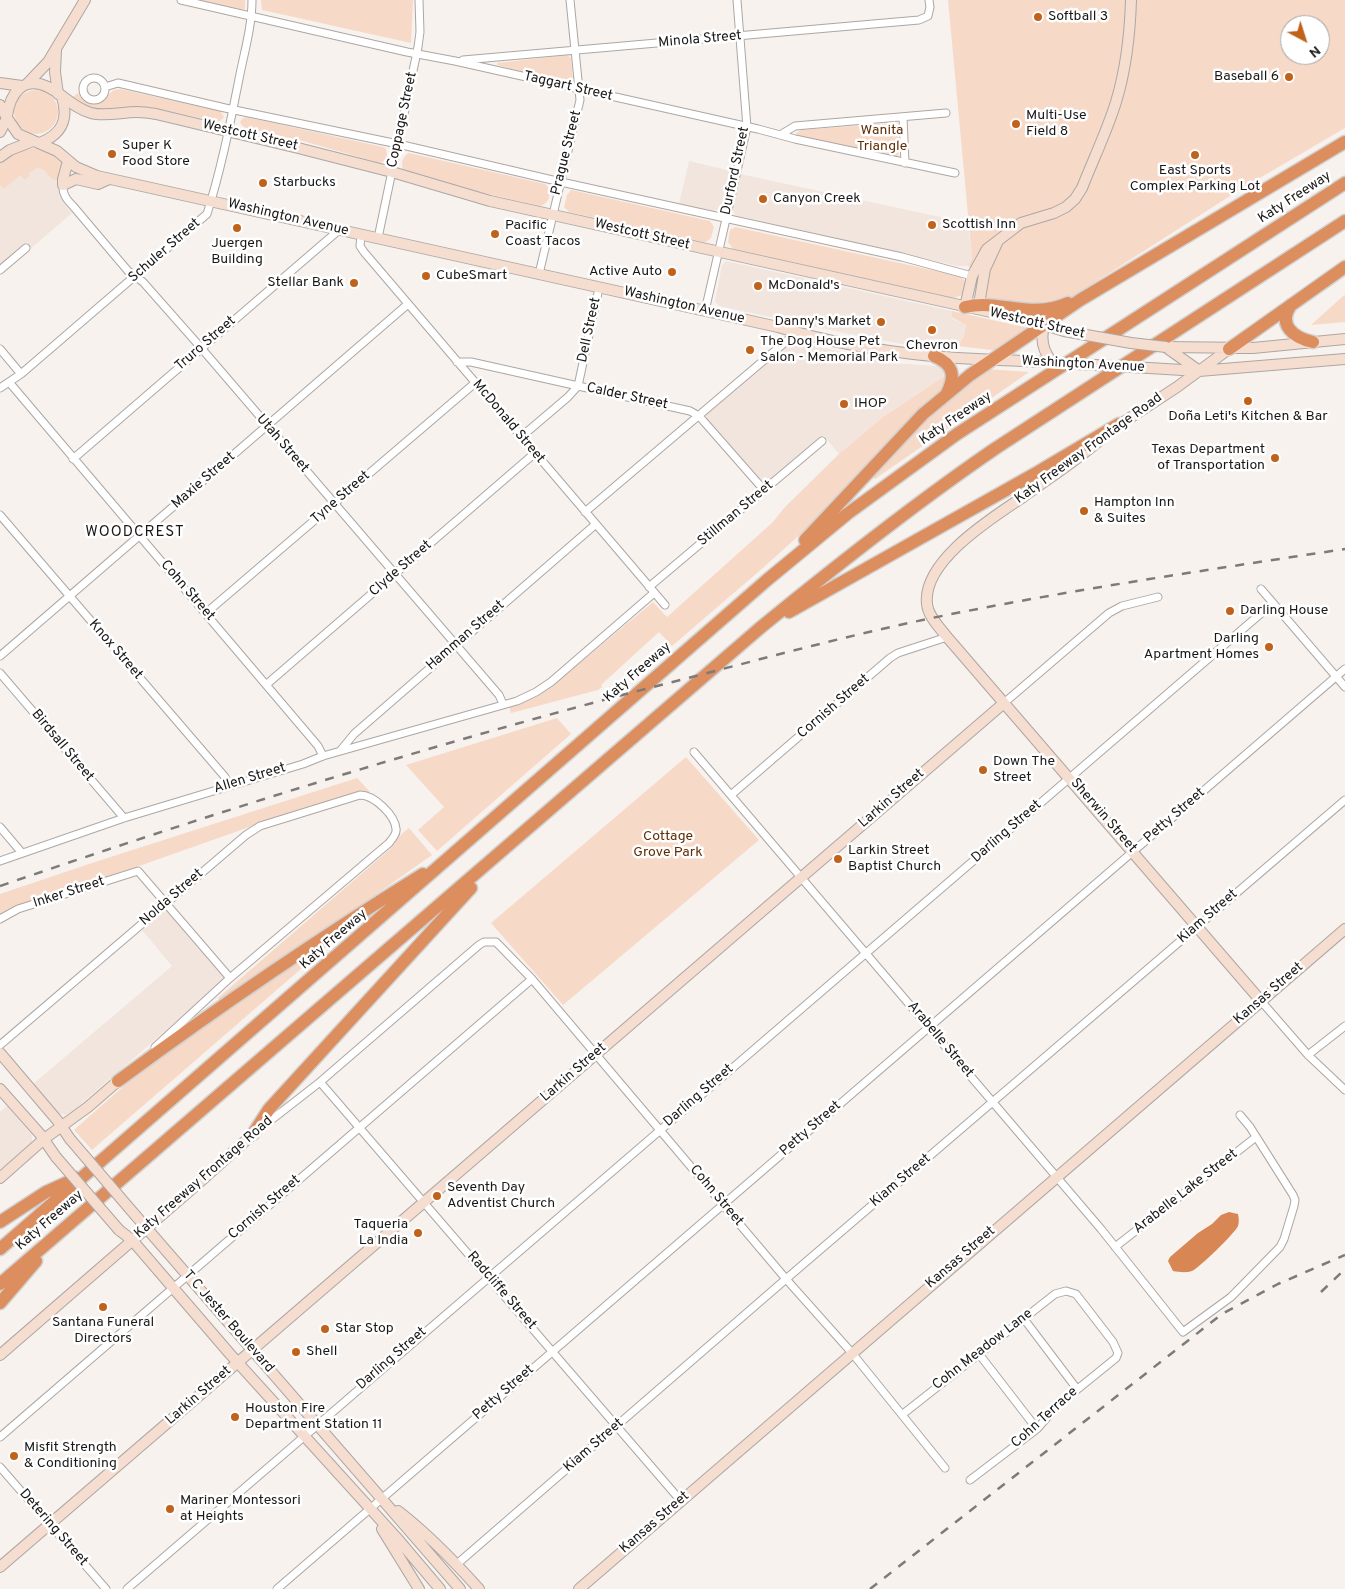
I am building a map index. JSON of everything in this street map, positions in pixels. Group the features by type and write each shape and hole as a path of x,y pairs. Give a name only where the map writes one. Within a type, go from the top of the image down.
{"highway":[{"path":"767,580 923,414 990,360 1044,326 1080,300 1345,142"},
{"name":"Katy Freeway","path":"0,1249 767,580 847,514 957,434 1345,183"},
{"name":"Katy Freeway","path":"0,1284 504,851 760,628 858,548 940,487 1345,221"},
{"path":"1229,349 1345,267"},
{"path":"965,307 979,304 1017,310 1040,310 1080,300"},
{"path":"1292,304 1286,315 1288,327 1294,335 1302,340 1313,342"},
{"path":"934,356 944,360 952,373 952,382 947,393"},
{"path":"760,628 1030,477 1119,424"},
{"path":"253,1134 269,1109 504,851"},
{"path":"118,1081 184,1032 350,919 454,854"},
{"path":"0,1222 46,1192 88,1174"},
{"path":"0,1303 68,1225"}],"main road":[{"path":"0,132 12,97 45,66 85,0"},
{"path":"965,307 972,276 987,249 1020,223 1054,214 1066,207 1075,199 1082,188 1113,111 1120,88 1129,40 1131,0"},
{"path":"0,157 10,150 52,138 62,125 65,113 55,72 56,47"},
{"path":"0,83 47,86 60,95"},
{"name":"Westcott Street","path":"60,95 81,109 92,113 137,112 156,114 392,172 490,201 1036,322 1064,331 1166,347 1229,349"},
{"path":"0,105 18,134 36,142"},
{"name":"Washington Avenue","path":"36,142 56,151 86,172 108,180 211,201 870,348 934,356 990,360 1046,360 1178,370 1345,359"},
{"path":"68,160 63,185 76,179 98,184 108,180"},
{"path":"979,304 986,269 998,241"},
{"path":"1044,326 1041,335 1046,360"},
{"path":"1229,349 1345,339"},
{"path":"1166,347 1198,370"},
{"name":"Katy Freeway Frontage Road","path":"973,532 1091,448 1119,424 1177,387 1229,349"},
{"name":"Sherwin Street","path":"973,532 963,540 938,569 928,589 927,605 929,613 947,637 1261,1001"},
{"name":"Larkin Street","path":"0,1567 1004,703"},
{"name":"Kansas Street","path":"579,1589 1345,929"},
{"name":"T C Jester Boulevard","path":"0,1054 62,1125 70,1139 146,1228 460,1589"},
{"path":"0,1178 62,1125 88,1108 118,1081"},
{"name":"T C Jester Boulevard","path":"0,1089 120,1230 132,1240 238,1363 370,1508 440,1589"},
{"name":"Katy Freeway Frontage Road","path":"0,1355 253,1134"},
{"path":"282,1411 293,1396"},
{"path":"382,1498 416,1524 457,1564 479,1589"},
{"path":"370,1508 419,1589"}],"street":[{"name":"Taggart Street","path":"181,0 955,173"},
{"name":"Schuler Street","path":"0,388 21,374 207,214 233,109 252,16 252,0"},
{"name":"Coppage Street","path":"378,238 417,54 420,32 419,0"},
{"name":"Prague Street","path":"539,274 580,100 570,0"},
{"name":"Durford Street","path":"705,311 747,127 737,0"},
{"name":"Minola Street","path":"455,61 919,20 928,16 929,0"},
{"name":"Westcott Street","path":"106,87 118,83 398,144 902,257 972,276"},
{"path":"780,135 795,126 946,113"},
{"path":"902,117 905,163"},
{"name":"Utah Street","path":"63,185 65,197 128,271 142,282 201,348 499,695 503,704"},
{"name":"Truro Street","path":"73,459 339,230"},
{"name":"McDonald Street","path":"361,235 360,246 364,252 664,605"},
{"path":"0,270 26,248"},
{"name":"Dell Street","path":"578,386 599,288"},
{"name":"Maxie Street","path":"0,656 408,304"},
{"path":"585,512 796,333"},
{"path":"0,349 21,374"},
{"name":"Calder Street","path":"458,362 472,362 690,411 699,416 764,490"},
{"name":"Cohn Street","path":"9,382 267,684 318,746 323,756"},
{"name":"Tyne Street","path":"206,613 475,383"},
{"path":"521,437 578,386"},
{"name":"Stillman Street","path":"503,704 517,701 551,682 764,490 822,441"},
{"name":"Clyde Street","path":"267,684 534,452"},
{"name":"Knox Street","path":"0,515 229,785"},
{"name":"Hamman Street","path":"340,751 354,734 596,524"},
{"path":"1261,589 1345,687"},
{"name":"Larkin Street","path":"1004,703 1109,613 1122,606 1158,597"},
{"name":"Darling Street","path":"127,1589 1273,603"},
{"name":"Cornish Street","path":"731,795 890,658 898,653 947,637"},
{"name":"Petty Street","path":"277,1589 1345,669"},
{"name":"Birdsall Street","path":"0,673 124,818"},
{"name":"Allen Street","path":"0,860 229,785 503,704"},
{"name":"Arabelle Street","path":"694,752 1116,1247 1183,1332 1231,1297 1272,1256 1284,1239 1295,1200 1256,1137"},
{"name":"Nolda Street","path":"0,1045 232,846 260,826 360,795 367,795 376,800 392,818 396,829 396,834 389,843 230,978"},
{"name":"Kiam Street","path":"457,1564 1345,800"},
{"path":"0,827 22,853"},
{"name":"Inker Street","path":"0,919 18,909 138,871 166,904"},
{"path":"118,1081 230,978 166,904"},
{"name":"Cohn Street","path":"479,945 492,941 502,946 532,979 786,1279 852,1353 945,1468"},
{"name":"Katy Freeway Frontage Road","path":"253,1134 320,1082 479,945"},
{"name":"Cornish Street","path":"0,1437 532,979"},
{"name":"Sherwin Street","path":"1261,1001 1308,1055 1345,1090"},
{"path":"1308,1055 1345,1026"},
{"name":"Radcliffe Street","path":"320,1082 681,1501"},
{"path":"1240,1115 1256,1137"},
{"name":"Arabelle Lake Street","path":"1116,1247 1256,1137"},
{"name":"Cohn Meadow Lane","path":"902,1414 1055,1294 1066,1290 1076,1294 1113,1342 1118,1353"},
{"path":"1024,1319 1077,1389"},
{"name":"Cohn Terrace","path":"970,1480 1037,1429 1058,1405 1115,1360 1118,1353"},
{"path":"979,1354 1037,1429"},
{"name":"Detering Street","path":"0,1467 106,1589"}],"shaded area":[{"path":"29,148 44,149 60,180 61,196 65,205 72,213 2,273 0,271 0,162"},
{"path":"689,161 731,171 719,209 713,211 679,204"},
{"path":"740,174 968,223 972,258 968,266 957,266 735,215 732,208"},
{"path":"726,261 952,311 951,318 966,325 964,336 958,346 913,346 719,306 715,301 722,265"},
{"path":"796,342 893,363 936,366 948,374 883,417 839,454 824,436 769,482 764,483 761,482 707,419 706,415 790,344"},
{"path":"166,910 169,911 224,975 224,980 74,1110 65,1115 58,1113 33,1084 172,966 142,930"},
{"path":"7,1106 32,1135 32,1145 0,1173 0,1112"},
{"path":"1229,1212 1238,1214 1239,1223 1225,1242 1192,1271 1173,1271 1168,1261 1170,1257 1221,1215"}],"green space":[{"path":"197,0 245,0 245,9 241,10"},
{"path":"261,0 413,0 411,43 262,10"},
{"path":"948,0 1345,0 1345,128 1241,189 1064,302 1052,307 988,301 985,296 989,274 968,266 972,258"},
{"path":"567,55 571,58 573,81 568,85 497,65 497,63"},
{"path":"120,89 220,111 224,117 219,122 150,107 90,109 72,98 78,93 87,103 97,104 114,90"},
{"path":"32,90 40,90 52,96 58,112 52,128 40,134 32,134 20,128 14,116 14,108 20,96"},
{"path":"246,117 383,147 386,149 387,155 384,161 380,163 303,141 244,128 240,122"},
{"name":"Wanita Triangle","path":"893,123 898,127 899,154 897,157 797,136 796,133 801,130"},
{"path":"37,148 52,153 63,164 58,180 52,179 43,169 37,168 29,173 25,180 20,175 4,189 0,185 0,162 17,152"},
{"path":"409,153 545,184 550,193 548,200 540,206 406,172 403,170 402,163 403,158"},
{"path":"571,190 710,221 714,227 711,238 703,242 569,212 564,207 567,195"},
{"path":"735,227 959,276 965,282 965,289 963,295 953,298 733,249 728,242 730,230"},
{"path":"1345,295 1345,322 1311,325 1342,297"},
{"path":"952,311 1028,328 999,351 958,346 964,336 966,325 951,317"},
{"path":"987,369 1029,372 875,479 871,474 943,402"},
{"path":"948,374 947,385 838,500 672,646 659,632 601,685 602,687 598,690 511,713 509,707 538,696 556,683 653,602 667,617 773,522 784,508 839,454 883,417"},
{"path":"557,718 571,734 437,851 418,830 444,807 406,765"},
{"name":"Cottage Grove Park","path":"686,757 759,840 563,1005 491,923"},
{"path":"357,778 370,792 361,792 289,813 142,865 19,905 0,914 0,894"},
{"path":"409,828 432,855 222,1003 218,998 390,849"},
{"path":"335,932 339,936 92,1150 74,1130 135,1076 172,1047"}],"railway":[{"path":"0,886 256,801 428,749 810,646 932,618 1035,598 1345,549"},
{"path":"870,1589 1222,1314 1278,1284 1345,1255"},
{"path":"1321,1292 1345,1269"}],"place":[{"name":"Softball 3","path":"1038,17"},
{"name":"Baseball 6","path":"1289,77"},
{"name":"Multi-Use Field 8","path":"1016,124"},
{"name":"Super K Food Store","path":"112,154"},
{"name":"East Sports Complex Parking Lot","path":"1195,155"},
{"name":"Starbucks","path":"263,183"},
{"name":"Canyon Creek","path":"763,199"},
{"name":"Scottish Inn","path":"932,225"},
{"name":"Juergen Building","path":"237,228"},
{"name":"Pacific Coast Tacos","path":"495,234"},
{"name":"Active Auto","path":"672,272"},
{"name":"CubeSmart","path":"426,276"},
{"name":"Stellar Bank","path":"354,283"},
{"name":"McDonald's","path":"758,286"},
{"name":"Danny's Market","path":"881,322"},
{"name":"Chevron","path":"932,330"},
{"name":"The Dog House Pet Salon - Memorial Park","path":"750,350"},
{"name":"Doña Leti's Kitchen & Bar","path":"1248,401"},
{"name":"IHOP","path":"844,404"},
{"name":"Texas Department of Transportation","path":"1275,458"},
{"name":"Hampton Inn & Suites","path":"1084,511"},
{"name":"Darling House","path":"1230,611"},
{"name":"Darling Apartment Homes","path":"1269,647"},
{"name":"Down The Street","path":"983,770"},
{"name":"Larkin Street Baptist Church","path":"838,859"},
{"name":"Seventh Day Adventist Church","path":"437,1196"},
{"name":"Taqueria La India","path":"418,1233"},
{"name":"Santana Funeral Directors","path":"103,1307"},
{"name":"Star Stop","path":"325,1329"},
{"name":"Shell","path":"296,1352"},
{"name":"Houston Fire Department Station 11","path":"235,1417"},
{"name":"Misfit Strength & Conditioning","path":"14,1456"},
{"name":"Mariner Montessori at Heights","path":"170,1509"}],"district":[{"name":"WOODCREST","path":"135,533"}]}
